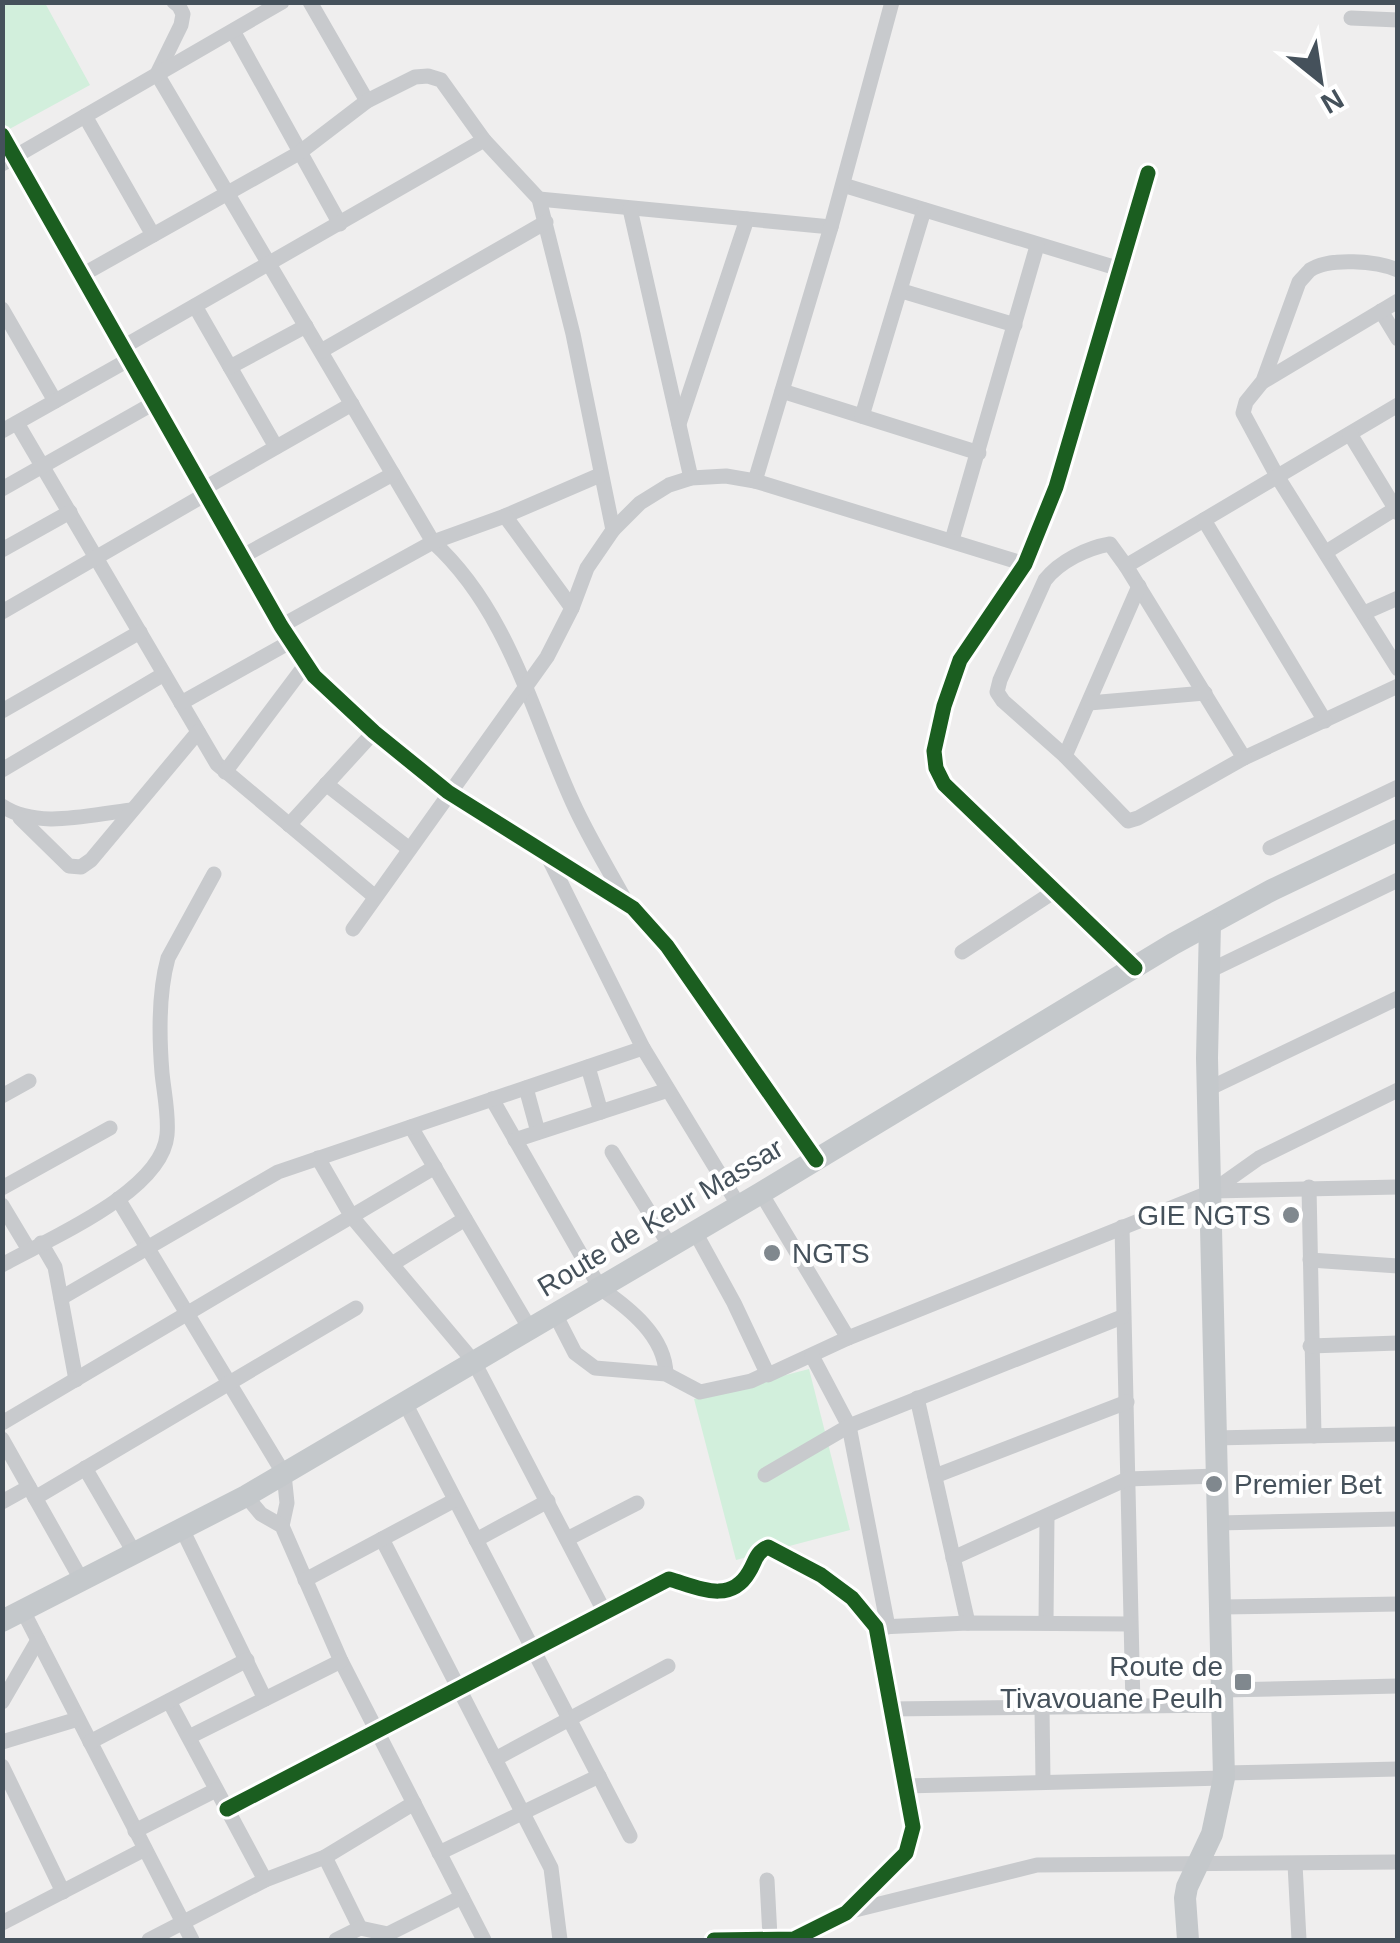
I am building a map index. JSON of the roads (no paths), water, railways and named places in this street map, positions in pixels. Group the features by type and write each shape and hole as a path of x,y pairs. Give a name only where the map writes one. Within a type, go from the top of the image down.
{"main road":[{"name":"Route de Keur Massar","path":"13,1616 246,1496 1210,924 1398,830"},
{"path":"1188,1940 1185,1898 1195,1866 1212,1834 1224,1775 1208,1089 1210,924"}],"street":[{"path":"9,161 282,2"},
{"path":"310,2 368,101"},
{"path":"755,481 832,227 892,2"},
{"path":"157,74 181,25 183,14 178,4"},
{"path":"1352,18 1398,20"},
{"path":"233,31 340,224"},
{"path":"157,74 433,542 469,581 513,653 574,805 626,903 667,946 816,1160"},
{"path":"82,275 299,153 368,101 416,77 441,80 484,140 539,198 573,334 613,530"},
{"path":"85,116 153,235"},
{"path":"2,135 9,161 82,275 306,664 374,732 448,792 626,903"},
{"path":"374,896 216,764 43,466 10,427 195,306 484,140"},
{"path":"1135,968 944,784 934,758 944,706 960,660 1026,564 1056,487 1148,173"},
{"path":"843,185 1120,270"},
{"path":"539,198 832,227"},
{"path":"630,209 691,478"},
{"path":"862,416 924,210"},
{"path":"679,426 747,219"},
{"path":"321,351 546,222"},
{"path":"952,540 1037,246"},
{"path":"1398,270 1371,264 1328,264 1310,270 1300,282 1263,381 1246,402 1243,413 1277,476 1398,669"},
{"path":"902,291 1015,325"},
{"path":"1263,381 1398,301"},
{"path":"195,306 276,447"},
{"path":"2,309 55,401"},
{"path":"1381,311 1398,339"},
{"path":"230,367 306,326"},
{"path":"782,391 979,453"},
{"path":"2,489 154,403"},
{"path":"3,611 352,404"},
{"path":"1126,566 1398,405"},
{"path":"1326,552 1396,511 1350,434"},
{"path":"242,557 393,474"},
{"path":"281,626 433,542 600,475"},
{"path":"352,930 547,656 587,568 613,530 655,492 691,478 726,476 755,481 1026,564"},
{"path":"2,550 70,512"},
{"path":"504,516 572,608"},
{"path":"1204,520 1325,721"},
{"path":"1244,758 1110,544 1098,546 1053,570 1045,580 997,692 1128,820 1244,758 1398,686"},
{"path":"1065,756 1139,586"},
{"path":"1364,613 1398,598"},
{"path":"2,711 140,632"},
{"path":"181,703 290,642"},
{"path":"226,772 306,664"},
{"path":"2,770 164,674"},
{"path":"1089,702 1205,693"},
{"path":"2,806 76,868 91,860 198,732"},
{"path":"289,825 374,732"},
{"path":"326,784 408,848"},
{"path":"1270,848 1398,787"},
{"path":"20,818 132,810"},
{"path":"548,857 643,1048 738,1206"},
{"path":"2,1265 118,1200 148,1175 158,1161 167,1137 160,1033 164,971 214,874"},
{"path":"1209,971 1398,880"},
{"path":"962,952 1055,892"},
{"path":"1208,1089 1398,998"},
{"path":"61,1298 278,1172 643,1048"},
{"path":"588,1067 601,1112"},
{"path":"2,1096 30,1082"},
{"path":"526,1088 538,1132"},
{"path":"515,1140 668,1090"},
{"path":"555,1314 575,1353 595,1368 666,1374 700,1392 751,1381 1211,1192 1259,1158 1398,1090"},
{"path":"492,1099 600,1288 620,1302 656,1339 666,1374"},
{"path":"411,1127 530,1329"},
{"path":"2,1188 110,1128"},
{"path":"612,1152 670,1246"},
{"path":"318,1158 352,1217 474,1362 604,1611"},
{"path":"2,1424 435,1167"},
{"path":"1309,1187 1314,1436"},
{"path":"1211,1192 1398,1187"},
{"path":"761,1193 848,1338"},
{"path":"118,1200 284,1474 287,1503 282,1526 305,1580 341,1661 484,1940"},
{"path":"2,1205 55,1268 76,1380"},
{"path":"392,1264 466,1219"},
{"path":"1122,1227 1133,1706"},
{"path":"695,1232 734,1302 766,1374"},
{"path":"1310,1260 1398,1266"},
{"path":"2,1502 32,1493 85,1468 356,1308"},
{"path":"765,1475 849,1426 1122,1317"},
{"path":"1310,1346 1398,1343"},
{"path":"812,1356 849,1426 882,1627 889,1709 913,1827 906,1852 846,1913"},
{"path":"917,1398 968,1623"},
{"path":"935,1476 1128,1402"},
{"path":"405,1403 630,1836"},
{"path":"1214,1438 1398,1434"},
{"path":"2,1440 82,1581"},
{"path":"85,1468 136,1554"},
{"path":"953,1558 1127,1479 1216,1476"},
{"path":"246,1496 261,1514 282,1526"},
{"path":"305,1580 455,1500"},
{"path":"476,1540 548,1502"},
{"path":"567,1539 637,1503"},
{"path":"1046,1623 1047,1516"},
{"path":"1218,1522 1398,1518"},
{"path":"182,1529 265,1700"},
{"path":"382,1538 554,1876 560,1940"},
{"path":"227,1809 669,1579 718,1593 730,1590 741,1584 756,1557 768,1547 821,1574 882,1627 1130,1624"},
{"path":"1222,1607 1398,1604"},
{"path":"13,1616 38,1640 192,1940"},
{"path":"2,1702 38,1640"},
{"path":"90,1742 246,1660"},
{"path":"189,1737 341,1661"},
{"path":"495,1759 668,1666"},
{"path":"889,1709 1133,1706 1398,1686"},
{"path":"169,1700 266,1880"},
{"path":"1042,1708 1043,1780"},
{"path":"2,1742 78,1719"},
{"path":"2,1766 63,1892"},
{"path":"904,1786 1398,1769"},
{"path":"439,1853 599,1776"},
{"path":"136,1831 216,1790"},
{"path":"149,1940 266,1880 326,1857 414,1803"},
{"path":"2,1923 145,1849"},
{"path":"326,1857 360,1928"},
{"path":"714,1940 794,1940 846,1913 1037,1865 1398,1862"},
{"path":"1296,1864 1300,1940"},
{"path":"768,1880 770,1937"},
{"path":"336,1940 360,1928 388,1934 462,1897"}],"place":[{"name":"GIE NGTS","path":"1291,1215"},
{"name":"NGTS","path":"772,1253"},
{"name":"Premier Bet","path":"1214,1484"},
{"name":"Route de Tivavouane Peulh","path":"1243,1682"}]}
